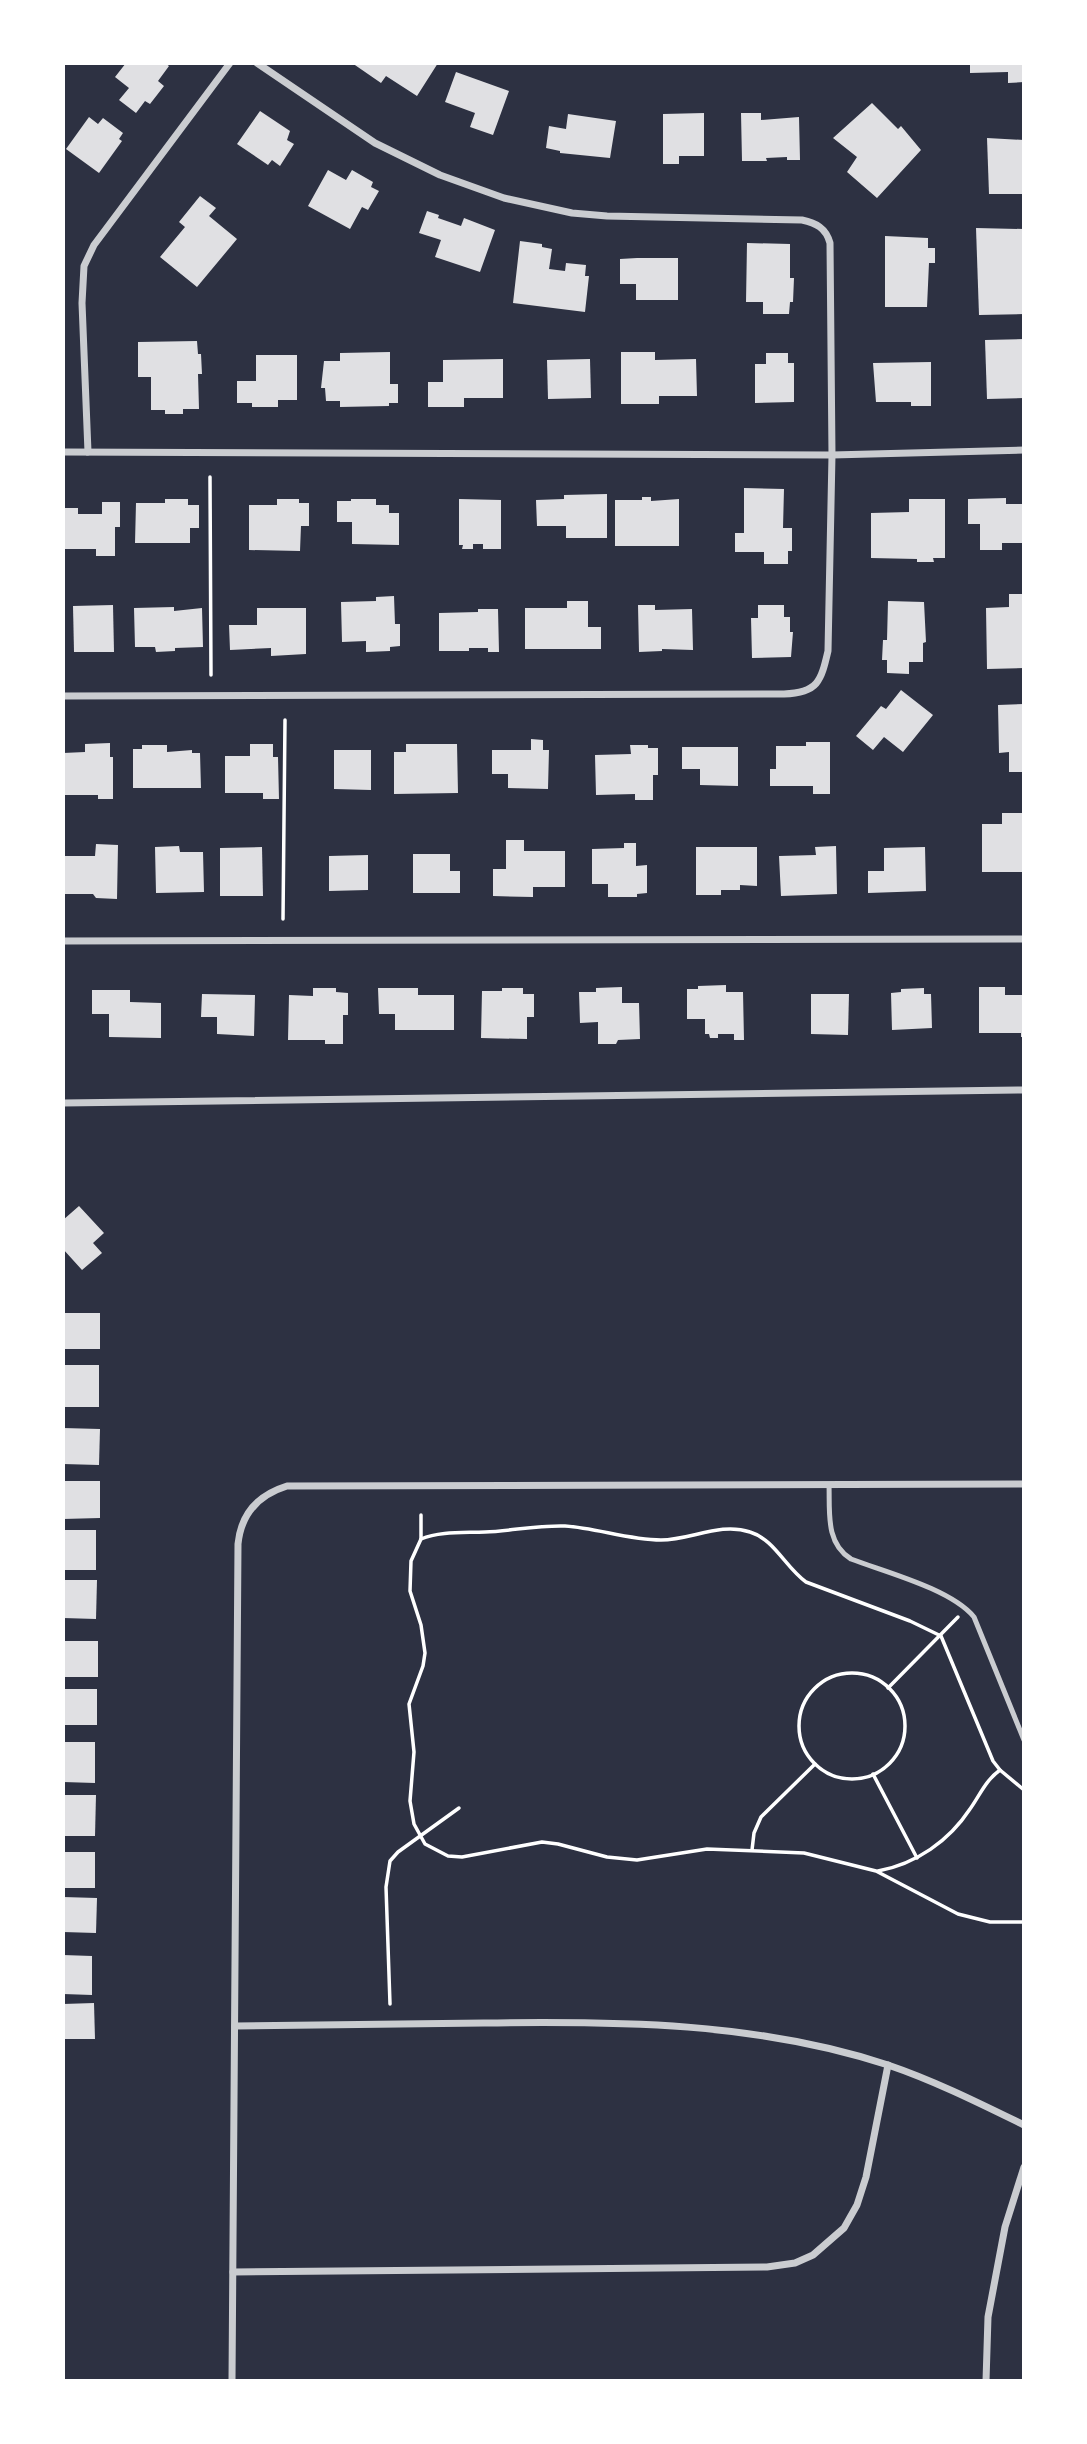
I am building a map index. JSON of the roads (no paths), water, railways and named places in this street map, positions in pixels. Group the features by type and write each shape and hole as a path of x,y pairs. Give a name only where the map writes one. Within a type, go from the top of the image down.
{"street":[{"path":"88,452 82,303 84,266 94,245 230,63"},
{"path":"63,696 794,694 812,689 821,679 828,651 832,455 830,243 828,234 822,227 802,220 572,213 504,198 440,175 375,143 257,63"},
{"path":"63,452 832,455 1024,450"},
{"path":"63,941 1024,939"},
{"path":"63,1103 1024,1090"},
{"path":"232,2381 238,1544 242,1522 254,1504 275,1490 287,1486 1024,1484"},
{"path":"235,2026 573,2022 666,2024 786,2039 888,2065 947,2088 1024,2125"},
{"path":"233,2272 767,2267 795,2263 813,2255 844,2228 857,2205 866,2177 888,2065"},
{"path":"986,2381 988,2317 1005,2227 1024,2167"}],"lane":[{"path":"829,1485 832,1536 841,1553 850,1559 948,1596 967,1609 979,1626 1024,1740"}]}
